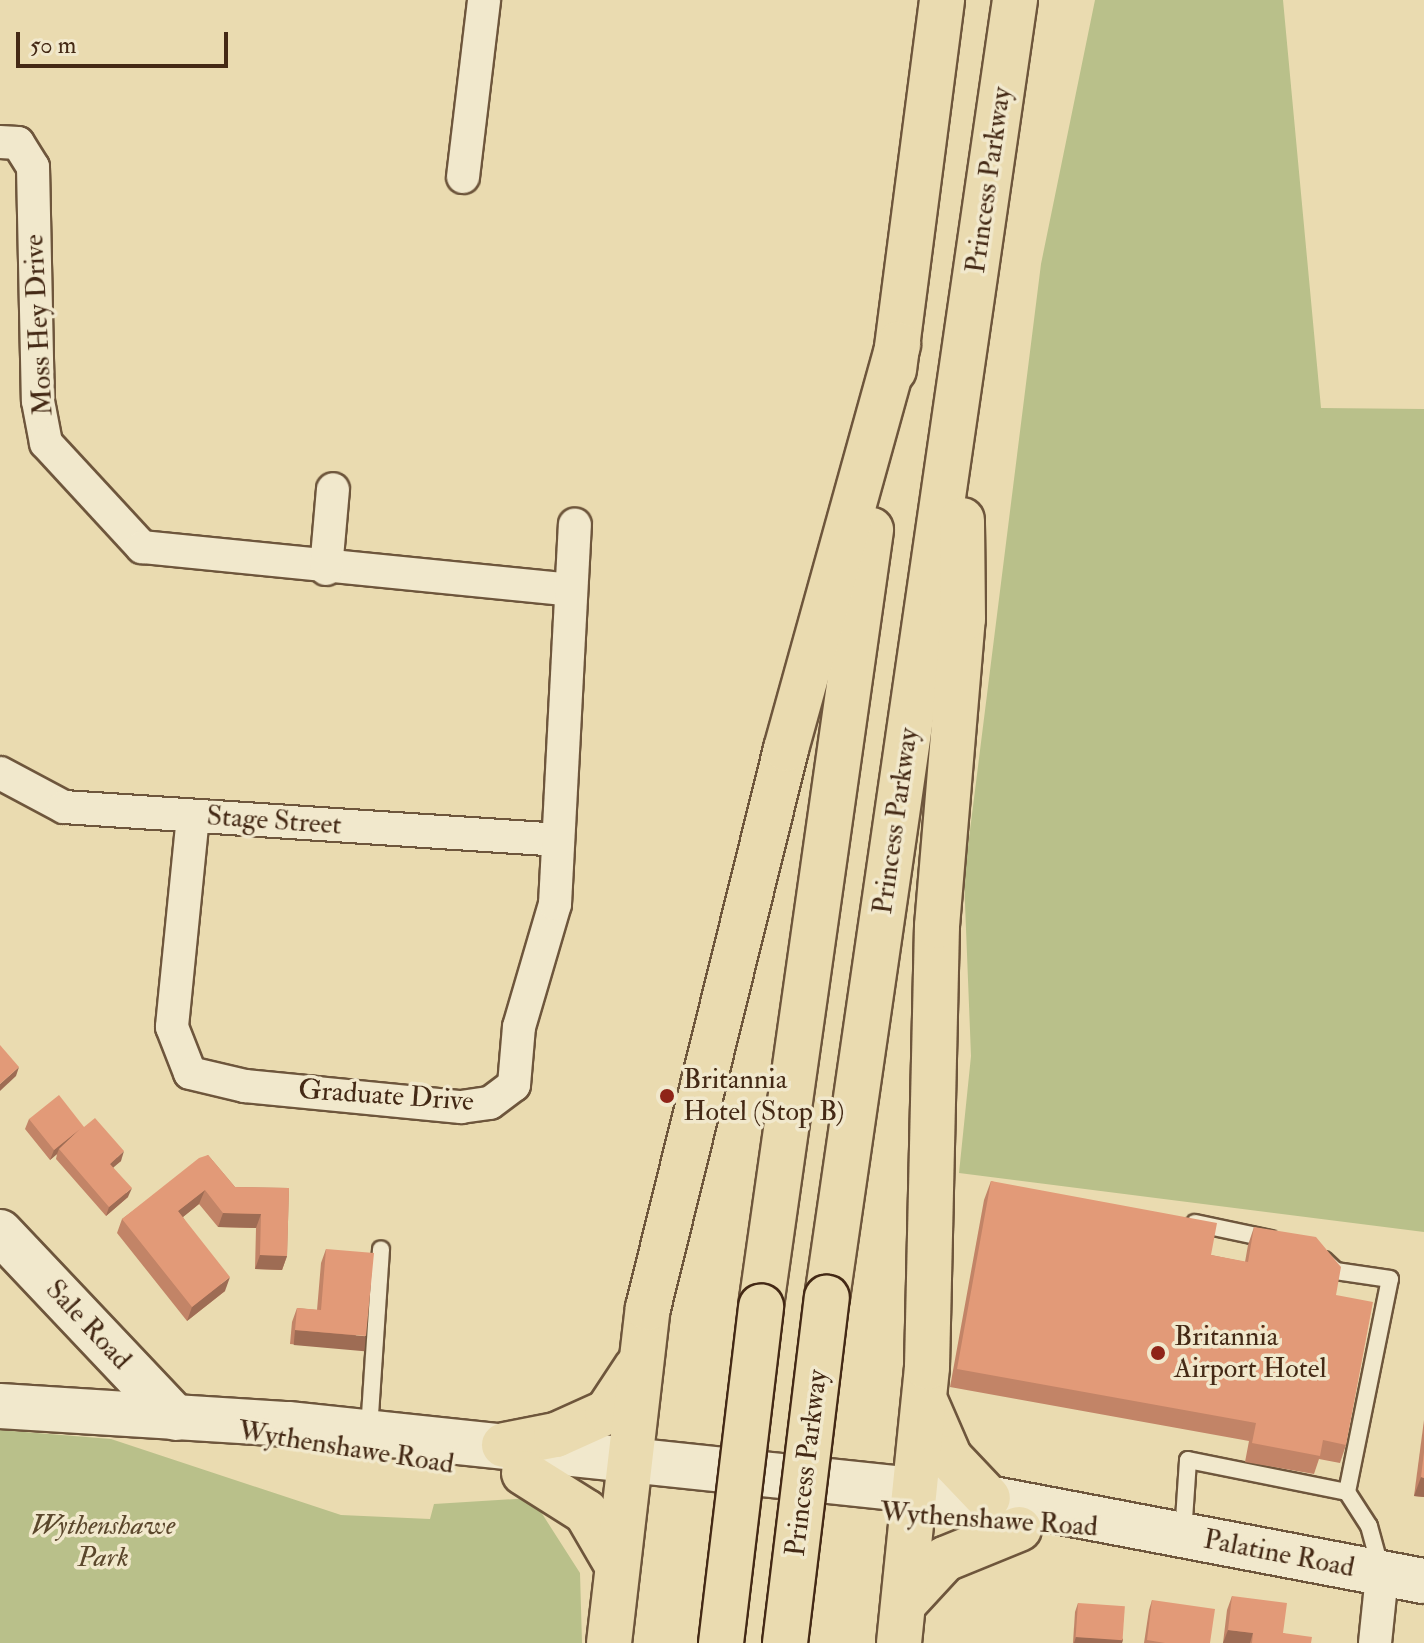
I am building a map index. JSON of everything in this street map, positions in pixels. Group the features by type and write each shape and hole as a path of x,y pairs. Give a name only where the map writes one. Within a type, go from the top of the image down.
{"highway":[{"path":"721,1643 761,1306 898,344 942,0"},
{"name":"Princess Parkway","path":"785,1643 827,1298 1015,0"},
{"path":"609,1643 614,1560 625,1471 640,1361 664,1234 786,749 898,344"},
{"path":"899,1643 907,1600 925,1399 937,926 963,619 962,371"},
{"path":"614,1560 586,1512 514,1459 556,1435 607,1412 640,1361"},
{"path":"925,1399 950,1458 988,1498"},
{"path":"907,1600 945,1559 980,1538 1019,1529"}],"main road":[{"name":"Sale Road","path":"0,1232 176,1418"},
{"name":"Wythenshawe Road","path":"0,1406 176,1418 368,1443 915,1504 1019,1529 1133,1529"},
{"name":"Wythenshawe Road","path":"915,1504 988,1498 1133,1529"},
{"name":"Palatine Road","path":"1133,1529 1183,1535 1403,1578"}],"street":[{"path":"463,177 484,0"},
{"name":"Moss Hey Drive","path":"0,142 18,143 33,167 38,401 46,443 142,547 326,569 571,590"},
{"path":"326,569 333,489"},
{"name":"Graduate Drive","path":"193,816 172,1027 190,1073 245,1086 461,1107 490,1103 514,1085 519,1027 555,904 575,525"},
{"name":"Stage Street","path":"0,773 64,807 557,840"},
{"path":"1375,1643 1403,1578"}],"lane":[{"path":"1170,1218 1302,1246 1336,1271 1390,1279 1347,1492 1403,1578"},
{"path":"368,1443 381,1249"},
{"path":"1183,1535 1188,1460 1347,1492"}],"green space":[{"path":"1095,0 1283,0 1321,408 1424,409 1424,1232 959,1173 971,1056 964,878 1041,264"},
{"name":"Wythenshawe Park","path":"0,1430 111,1439 341,1515 430,1519 434,1504 532,1498 580,1573 582,1643 0,1643"}],"building":[{"path":"0,1045 19,1067 0,1084"},
{"path":"59,1095 84,1127 95,1118 124,1151 110,1164 132,1188 109,1207 59,1149 80,1129 54,1150 29,1119"},
{"path":"208,1155 235,1187 289,1188 287,1256 260,1255 261,1214 223,1213 205,1190 178,1211 230,1277 192,1307 122,1219 199,1158"},
{"name":"Britannia Airport Hotel","path":"991,1181 1217,1223 1211,1255 1248,1262 1254,1227 1316,1237 1341,1267 1336,1295 1373,1302 1346,1445 1323,1440 1320,1456 1252,1443 1256,1423 957,1369"},
{"path":"326,1249 374,1253 366,1336 295,1330 297,1308 321,1310"},
{"path":"1232,1596 1287,1603 1283,1633 1312,1637 1311,1643 1252,1643 1253,1633 1228,1630"},
{"path":"1152,1600 1215,1609 1210,1643 1147,1640"},
{"path":"1078,1603 1125,1606 1123,1640 1076,1637"}],"place":[{"name":"Britannia Hotel (Stop B)","path":"667,1096"},
{"name":"Britannia Airport Hotel","path":"1158,1353"}]}
